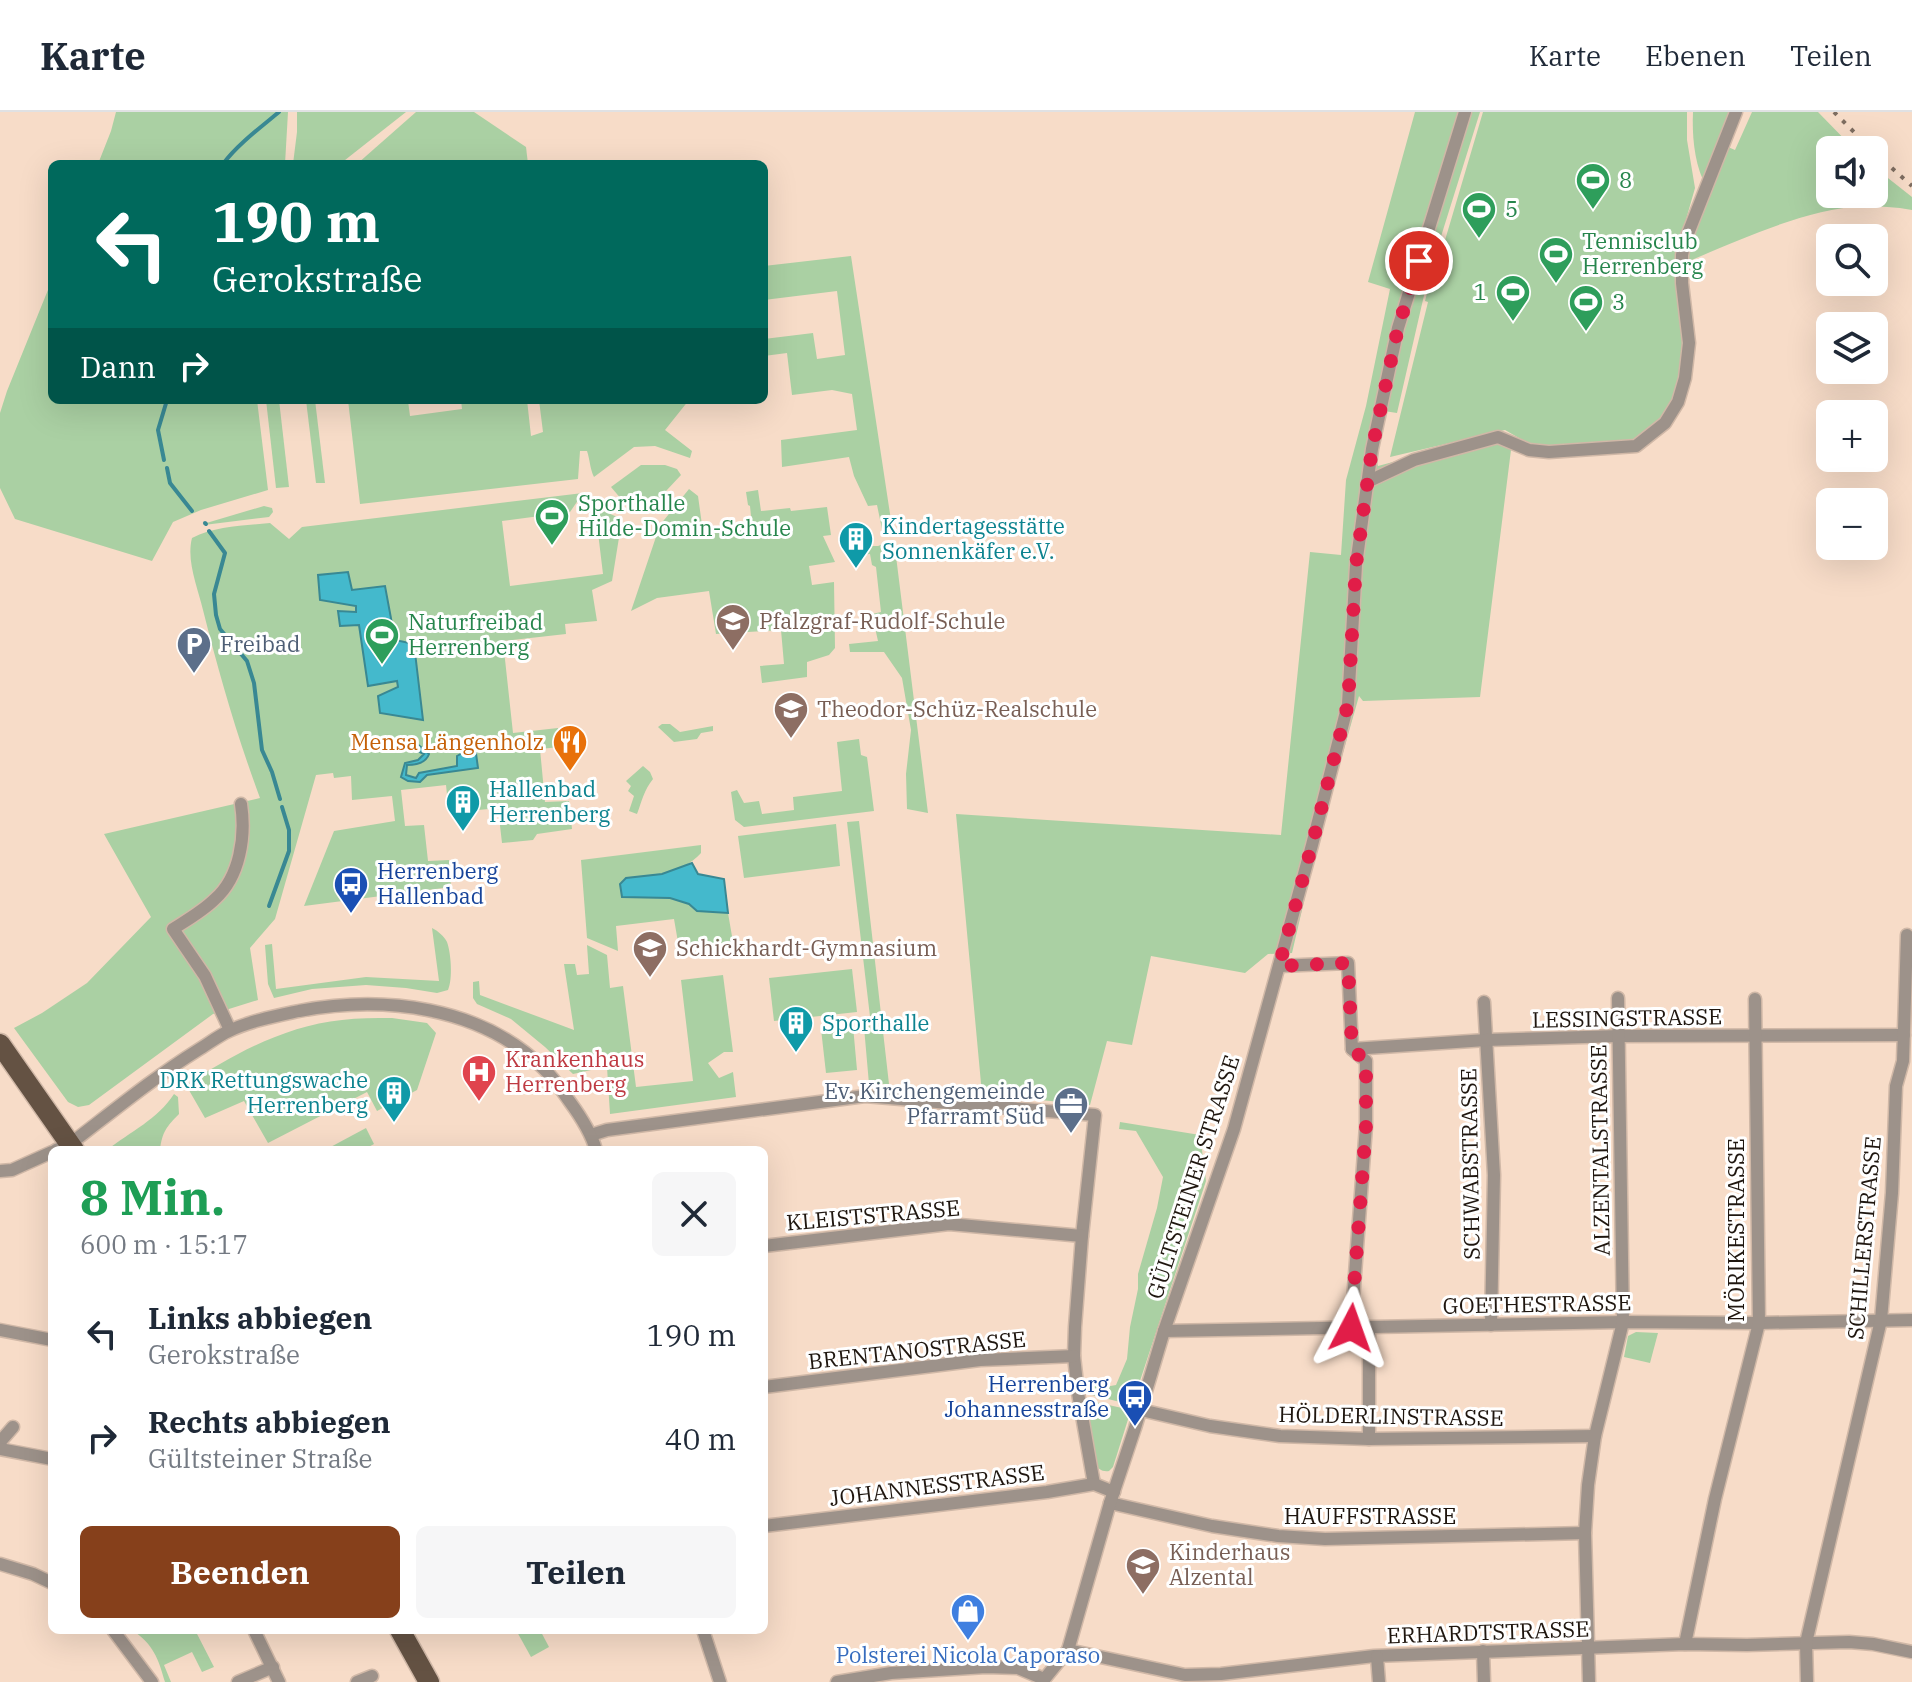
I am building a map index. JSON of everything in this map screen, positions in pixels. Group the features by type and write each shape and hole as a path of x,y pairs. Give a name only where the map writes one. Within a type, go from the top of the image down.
{"main road":[{"path":"0,1044 61,1146"},
{"path":"402,1634 429,1682"}],"street":[{"name":"GÜLTSTEINER STRASSE","path":"1043,1680 1068,1650 1164,1331 1234,1129 1312,845 1348,704 1356,565 1372,449 1398,328 1465,112"},
{"path":"1367,482 1414,460 1498,437 1529,450 1549,452 1636,446 1665,423 1678,402 1689,343 1682,283 1685,241 1736,112"},
{"path":"230,1030 205,976 173,929 217,898 232,875 243,838 241,804"},
{"name":"SCHILLERSTRASSE","path":"1807,1682 1806,1643 1881,1320 1892,1193 1896,1086 1903,1061 1907,935"},
{"path":"1279,966 1348,963 1352,1049 1366,1061 1365,1142 1351,1328"},
{"name":"ALZENTALSTRASSE","path":"1589,1682 1585,1533 1588,1485 1595,1436 1623,1322 1618,998"},
{"name":"MÖRIKESTRASSE","path":"1685,1644 1719,1484 1759,1323 1755,999"},
{"name":"SCHWABSTRASSE","path":"1484,1002 1494,1175 1491,1325"},
{"path":"67,1146 169,1068 230,1030 275,1016 357,1004 420,1008 484,1028 506,1040 536,1061 560,1087 591,1135 595,1146"},
{"name":"LESSINGSTRASSE","path":"1352,1049 1486,1040 1619,1036 1904,1035"},
{"path":"591,1135 607,1130 865,1096 1095,1115 1082,1236 1074,1356 1094,1484 1112,1498"},
{"path":"0,1171 12,1170 48,1155"},
{"name":"KLEISTSTRASSE","path":"768,1246 949,1224 1082,1236"},
{"name":"GOETHESTRASSE","path":"1164,1331 1912,1320"},
{"path":"1369,1328 1369,1439"},
{"path":"0,1330 48,1339"},
{"name":"BRENTANOSTRASSE","path":"768,1386 980,1360 1074,1356"},
{"name":"HÖLDERLINSTRASSE","path":"1141,1410 1210,1426 1280,1436 1369,1439 1595,1436"},
{"path":"0,1442 13,1427"},
{"path":"0,1449 48,1458"},
{"name":"JOHANNESSTRASSE","path":"768,1526 1094,1484"},
{"name":"HAUFFSTRASSE","path":"1112,1498 1212,1526 1278,1536 1325,1539 1585,1533"},
{"path":"0,1564 48,1581"},
{"path":"116,1634 152,1682"},
{"path":"256,1634 279,1682"},
{"path":"704,1634 720,1682"},
{"name":"ERHARDTSTRASSE","path":"1068,1650 1185,1675 1377,1657 1685,1644 1861,1643 1912,1652"},
{"path":"1483,1651 1484,1682"},
{"path":"1377,1657 1379,1682"},
{"path":"238,1682 273,1667"},
{"path":"837,1682 891,1673 983,1667 1018,1668 1043,1680"},
{"path":"357,1682 372,1676"}],"green space":[{"path":"116,112 288,112 285,160 100,160"},
{"path":"297,112 406,112 345,160 294,160"},
{"path":"416,112 474,112 526,147 528,160 362,160"},
{"path":"1415,112 1480,112 1428,278 1397,413 1384,411 1374,456 1378,466 1504,432 1511,450 1480,697 1363,701 1359,696 1318,841 1292,953 1268,954 1245,973 1151,956 1132,1045 1107,1041 1090,1105 982,1094 956,814 1281,835 1310,552 1341,555 1346,480 1366,406 1390,289 1368,282"},
{"name":"Tennisclub Herrenberg","path":"1483,112 1687,112 1687,140 1695,188 1677,251 1683,346 1677,395 1662,418 1636,441 1533,446 1505,430 1390,457 1432,274 1435,274"},
{"path":"1693,112 1730,112 1703,180 1694,147"},
{"path":"1752,112 1818,112 1841,136 1816,136 1816,208 1840,208 1772,227 1685,263 1687,246 1728,147 1735,150"},
{"path":"1888,178 1912,197 1912,210 1888,207"},
{"path":"851,256 892,527 882,529 877,505 868,506 849,457 782,467 781,440 857,430 852,394 832,390 792,395 787,353 768,355 768,339 813,333 817,359 845,355 837,291 768,300 768,266"},
{"path":"48,290 48,404 257,404 268,490 201,510 173,522 152,561 15,519 0,488 0,413"},
{"path":"266,404 279,404 289,487 276,488"},
{"path":"306,404 315,404 325,483 316,483"},
{"path":"348,404 408,404 410,416 462,409 461,404 527,404 531,436 543,432 540,404 686,404 665,430 692,451 690,458 655,446 634,447 594,477 587,451 580,451 578,479 360,504"},
{"path":"641,465 665,465 677,469 681,475 651,507 622,500 611,487"},
{"path":"689,489 698,496 703,532 752,526 746,492 758,490 761,511 827,507 831,535 823,536 835,562 809,566 812,585 834,582 835,648 829,655 807,662 807,677 762,683 760,666 784,664 781,630 716,634 709,591 657,598 631,611 660,525"},
{"path":"583,493 570,512 502,521 510,586 603,574 596,516 601,510 622,519 612,581 592,590 597,621 565,624 566,634 503,641 513,733 558,728 560,747 540,749 545,802 569,801 572,829 537,834 533,840 502,843 498,808 449,813 446,785 401,790 405,826 424,825 428,861 449,860 451,887 304,906 334,831 395,821 392,796 352,800 351,776 334,778 333,773 316,775 275,919 250,948 258,1000 213,1014 89,1105 78,1107 68,1102 14,1028 87,983 151,917 104,834 260,798 229,705 196,584 190,556 192,538 220,529 270,523 289,539 302,527"},
{"path":"264,506 272,508 269,517 203,524"},
{"path":"894,540 928,813 907,809 906,774 911,730 902,678 884,652 850,652 849,644 878,641 872,614 881,612 876,567 872,565 870,554 848,556 855,546 878,546"},
{"path":"670,724 680,732 713,726 713,731 701,733 697,739 674,742 658,727"},
{"path":"859,739 861,755 867,757 874,811 744,827 735,820 731,792 737,790 744,803 759,801 762,814 794,810 793,797 842,791 837,742"},
{"path":"643,766 653,779 637,814 629,811 634,796 628,791 631,786 626,781"},
{"path":"859,821 889,1084 869,1084 864,1027 871,1025 847,822"},
{"path":"836,824 840,866 744,878 738,836"},
{"path":"701,845 701,853 676,870 626,878 627,898 670,898 689,904 698,911 728,913 733,942 679,948 674,919 616,926 618,951 587,938 581,860"},
{"path":"432,928 447,942 451,973 448,990 437,993 366,985 312,989 274,998 268,984 265,945 272,944 276,989 366,977 439,981"},
{"path":"587,945 607,955 610,988 623,986 636,1087 693,1081 681,980 723,975 733,1052 724,1052 708,1063 719,1078 733,1072 736,1097 610,1114 607,1067 573,1074 511,1019 477,1004 473,998 473,982 479,981 480,995 574,1030 564,964 575,964 577,975 589,974"},
{"path":"852,969 857,1012 774,1021 769,978"},
{"path":"360,1018 427,1023 436,1033 417,1090 377,1111 367,1092 268,1143 244,1101 205,1118 186,1085 241,1052 300,1028"},
{"path":"853,1026 857,1070 826,1073 821,1029"},
{"path":"174,1094 178,1097 179,1114 166,1130 161,1146 113,1146 152,1118"},
{"path":"1120,1122 1200,1135 1206,1181 1132,1405 1084,1393 1083,1383 1105,1387 1116,1385 1127,1359 1138,1274 1163,1177 1136,1131 1119,1129"},
{"path":"366,1128 374,1144 370,1146 332,1146"},
{"path":"1636,1332 1658,1333 1650,1363 1624,1357 1628,1336"},
{"path":"1086,1400 1131,1410 1113,1467 1109,1471 1100,1470 1094,1463"},
{"path":"137,1634 197,1634 214,1667 202,1672 192,1652 164,1665 171,1682 165,1682 154,1653"},
{"path":"518,1634 542,1634 549,1647 531,1657"}],"water":[{"path":"348,572 352,590 385,586 395,640 414,644 423,720 380,713 378,696 398,687 397,681 368,686 359,625 340,626 338,611 356,612 356,606 320,600 318,575"},
{"path":"415,742 429,754 420,763 407,765 406,775 416,778 419,773 457,766 457,756 475,746 478,768 427,775 420,782 408,781 401,777 405,763 418,760 424,754 409,747"},
{"path":"692,863 698,874 724,879 728,913 697,911 689,904 670,898 622,897 620,884 626,878 662,874"}],"waterway":[{"path":"227,160 279,112"},
{"path":"164,460 158,430 166,404"},
{"path":"167,468 170,483 192,511"},
{"path":"209,531 225,553 214,594 216,615 220,629 247,661 254,683 262,750 280,799"},
{"path":"269,906 289,851 289,830 282,807"}],"railway":[{"path":"1834,112 1858,136"},
{"path":"1888,165 1912,186"}],"place":[{"name":"8","path":"1593,211"},
{"name":"5","path":"1479,240"},
{"name":"Tennisclub Herrenberg","path":"1556,285"},
{"name":"1","path":"1513,323"},
{"name":"3","path":"1586,333"},
{"name":"Sporthalle Hilde-Domin-Schule","path":"552,547"},
{"name":"Kindertagesstätte Sonnenkäfer e.V.","path":"856,570"},
{"name":"Pfalzgraf-Rudolf-Schule","path":"733,652"},
{"name":"Naturfreibad Herrenberg","path":"382,666"},
{"name":"Freibad","path":"194,675"},
{"name":"Theodor-Schüz-Realschule","path":"791,740"},
{"name":"Mensa Längenholz","path":"570,773"},
{"name":"Hallenbad Herrenberg","path":"463,833"},
{"name":"Herrenberg Hallenbad","path":"351,915"},
{"name":"Schickhardt-Gymnasium","path":"650,979"},
{"name":"Sporthalle","path":"796,1054"},
{"name":"Krankenhaus Herrenberg","path":"479,1103"},
{"name":"DRK Rettungswache Herrenberg","path":"394,1124"},
{"name":"Ev. Kirchengemeinde Pfarramt Süd","path":"1071,1135"},
{"name":"Herrenberg Johannesstraße","path":"1135,1428"},
{"name":"Kinderhaus Alzental","path":"1143,1596"},
{"name":"Polsterei Nicola Caporaso","path":"968,1642"}],"route":[{"path":"1351,1328 1366,1126 1366,1061 1352,1049 1348,963 1279,966 1348,704 1356,565 1372,449 1398,328 1419,261"}]}
